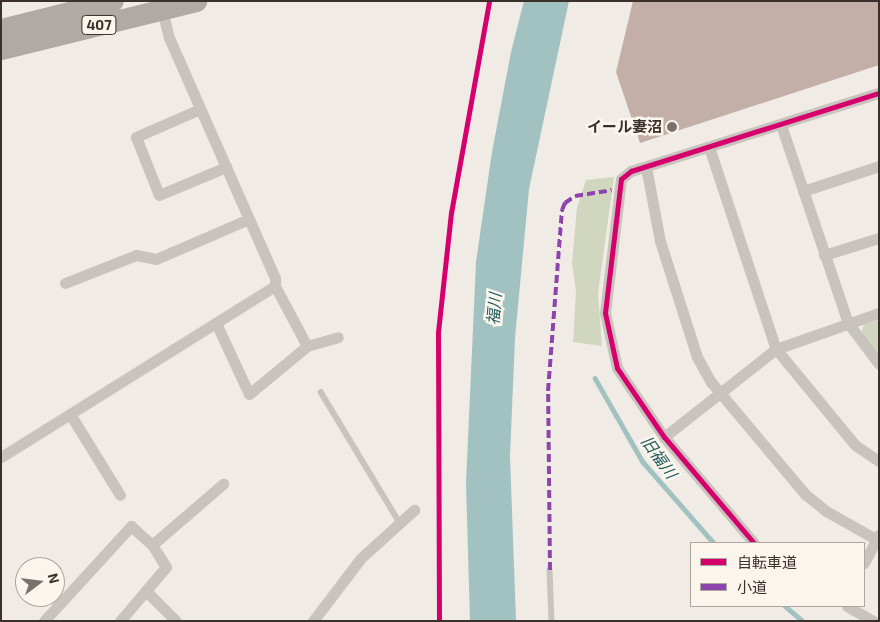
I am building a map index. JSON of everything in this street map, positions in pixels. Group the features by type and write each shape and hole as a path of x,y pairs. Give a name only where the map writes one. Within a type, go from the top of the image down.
{"highway":[{"name":"407","path":"1,29 113,1"},
{"name":"407","path":"1,49 196,1"}],"street":[{"path":"162,10 169,38 275,278 275,286 307,346"},
{"path":"753,542 664,437 617,368 605,313 620,179 631,171 646,166 879,93"},
{"path":"200,109 136,137 159,195 226,167"},
{"path":"781,125 848,323 879,364"},
{"path":"709,147 776,349 855,444 879,461"},
{"path":"646,166 660,241 694,348 703,369 719,391 805,494 826,512 878,538 865,561"},
{"path":"803,192 879,166"},
{"path":"65,284 136,256 156,259 249,219"},
{"path":"824,255 879,238"},
{"path":"1,457 275,286"},
{"path":"664,437 719,391 776,349 879,313"},
{"path":"216,323 249,394 307,346 338,337"},
{"path":"70,414 120,495"},
{"path":"152,546 223,484"},
{"path":"312,621 360,558 401,524 414,510"},
{"path":"44,621 131,526 152,546 166,567 120,621"},
{"path":"146,591 176,621"},
{"path":"849,607 873,621"}],"lane":[{"path":"321,392 401,524"},
{"path":"550,570 552,621"}],"green space":[{"path":"614,177 598,293 602,346 573,342 576,292 572,263 577,208 586,180"},
{"path":"879,320 879,355 861,334 864,324"}],"water":[{"name":"福川","path":"524,1 569,1 529,189 515,338 510,456 516,621 470,621 466,483 476,262 492,152 511,52"}],"building":[{"name":"イール妻沼","path":"633,1 879,1 879,65 640,143 616,72"}],"waterway":[{"name":"旧福川","path":"595,378 643,462 713,542"},
{"name":"旧福川","path":"786,607 803,621"}],"marked path":[{"path":"550,570 548,391 562,210 565,203 575,196 612,190"}],"cycle path":[{"path":"439,621 438,332 451,213 489,1"},
{"path":"753,542 664,437 617,368 605,313 621,179 631,171 879,93"}],"place":[{"name":"イール妻沼","path":"672,127"}]}
